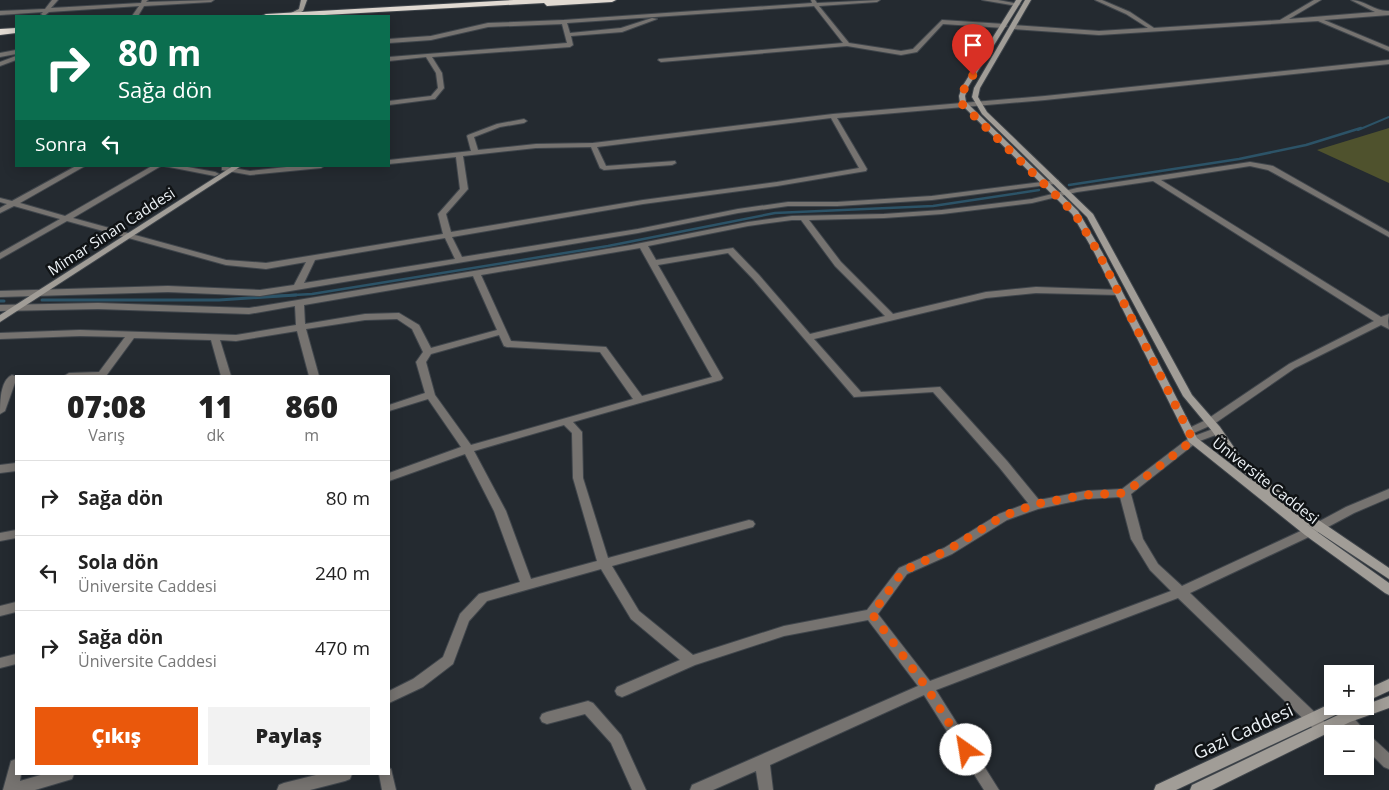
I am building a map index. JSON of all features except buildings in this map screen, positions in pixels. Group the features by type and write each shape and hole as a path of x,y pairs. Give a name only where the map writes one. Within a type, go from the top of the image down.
{"highway":[{"path":"291,15 557,0"},
{"path":"390,15 612,0"},
{"path":"0,32 15,31"},
{"path":"0,37 15,36"}],"main road":[{"path":"291,15 300,10 304,0"},
{"path":"309,0 312,12 316,15"},
{"path":"962,104 965,87 1028,0"},
{"path":"1018,2 977,88 975,97 993,122 1090,216 1188,396 1198,411 1214,426 1228,450 1243,466 1314,529 1389,574"},
{"name":"Üniversite Caddesi","path":"962,104 1075,214 1118,292 1191,436 1314,529 1389,590"},
{"name":"Mimar Sinan Caddesi","path":"0,319 215,174 231,168"},
{"name":"Mimar Sinan Caddesi","path":"2,310 231,168"},
{"path":"1374,692 1389,685"},
{"name":"Gazi Caddesi","path":"1374,705 1389,702"},
{"name":"Gazi Caddesi","path":"1161,790 1337,715"},
{"path":"1197,790 1318,724"}],"street":[{"path":"43,15 55,0"},
{"path":"0,13 144,2 211,0"},
{"path":"390,41 431,38 488,25 665,15 814,2 877,0"},
{"path":"984,0 1018,2"},
{"path":"1098,0 1128,14 1154,30"},
{"path":"1280,22 1318,0"},
{"path":"1354,0 1389,17"},
{"path":"136,15 144,2"},
{"path":"814,2 847,44"},
{"path":"661,60 847,44 902,52 916,51 942,22 1099,34 1389,13"},
{"path":"568,35 622,30 665,15"},
{"path":"1321,19 1322,22 1389,49"},
{"path":"390,59 570,45 564,22"},
{"path":"0,55 15,52"},
{"path":"390,103 433,98 441,88 439,73 428,55"},
{"path":"0,64 15,58"},
{"path":"390,162 536,146 593,145 833,116 1036,99 1389,62"},
{"path":"0,200 226,262 266,266 447,234 863,169 833,116"},
{"path":"474,153 470,136 499,125 524,121"},
{"path":"593,145 604,168 672,163"},
{"path":"459,155 464,189 442,214 447,234 459,259"},
{"path":"2,310 18,307 90,306 249,310 643,245 748,224 804,218 942,212 1057,197 1078,190 1258,164 1270,168 1389,235"},
{"path":"0,211 80,167"},
{"path":"0,256 156,167"},
{"path":"173,167 215,174"},
{"path":"231,168 250,173 311,167"},
{"path":"1155,179 1386,321"},
{"path":"0,294 26,295 168,289 260,293 638,231 738,211 788,204 837,204 932,198 1055,182"},
{"path":"804,218 838,264 891,317"},
{"path":"390,477 468,449 718,378 643,245"},
{"path":"654,263 730,250 809,337 858,395 936,389 1036,504"},
{"path":"298,286 312,258"},
{"path":"476,272 507,344 603,349 639,400"},
{"path":"809,337 986,296 1036,290 1118,292"},
{"path":"299,303 301,328 314,375"},
{"path":"0,336 80,333 215,339 236,338 364,317 399,316 416,327 428,352"},
{"path":"622,691 692,660 784,631 872,614 903,571 948,550 1003,516 1036,504 1085,495 1125,493 1191,436 1214,426 1292,366 1386,321"},
{"path":"501,332 428,352 421,362 430,395 468,449 500,511 527,585"},
{"path":"103,375 131,335"},
{"path":"215,339 226,375"},
{"path":"0,380 14,378"},
{"path":"0,411 14,378"},
{"path":"390,408 430,395"},
{"path":"566,421 577,432 578,478 604,564 635,615 692,660"},
{"path":"0,469 15,466"},
{"path":"1125,493 1137,538 1154,567 1318,724"},
{"path":"697,790 927,688 1181,592 1389,493"},
{"path":"390,697 418,683 448,660 464,618 483,597 749,524"},
{"path":"0,537 15,534"},
{"path":"0,612 15,607"},
{"path":"872,614 927,688 992,790"},
{"path":"0,663 15,659"},
{"path":"547,718 588,707 616,739 639,790"},
{"path":"1345,715 1353,725"},
{"path":"1374,748 1389,762"},
{"path":"762,761 766,790"},
{"path":"15,771 11,790 63,775"},
{"path":"284,790 341,775"},
{"path":"386,775 389,790"}],"green space":[{"path":"1389,128 1389,183 1317,150"}],"waterway":[{"path":"1358,130 1389,117"},
{"path":"1069,185 1239,159 1306,145 1361,128"},
{"path":"276,296 312,294 608,246 775,213 933,206 1039,190"},
{"path":"42,300 219,300 296,295"}],"route":[{"path":"966,750 927,688 872,614 903,571 948,550 1003,516 1036,504 1085,495 1125,493 1193,440 1098,252 1075,214 962,104 963,91 973,75"}]}
